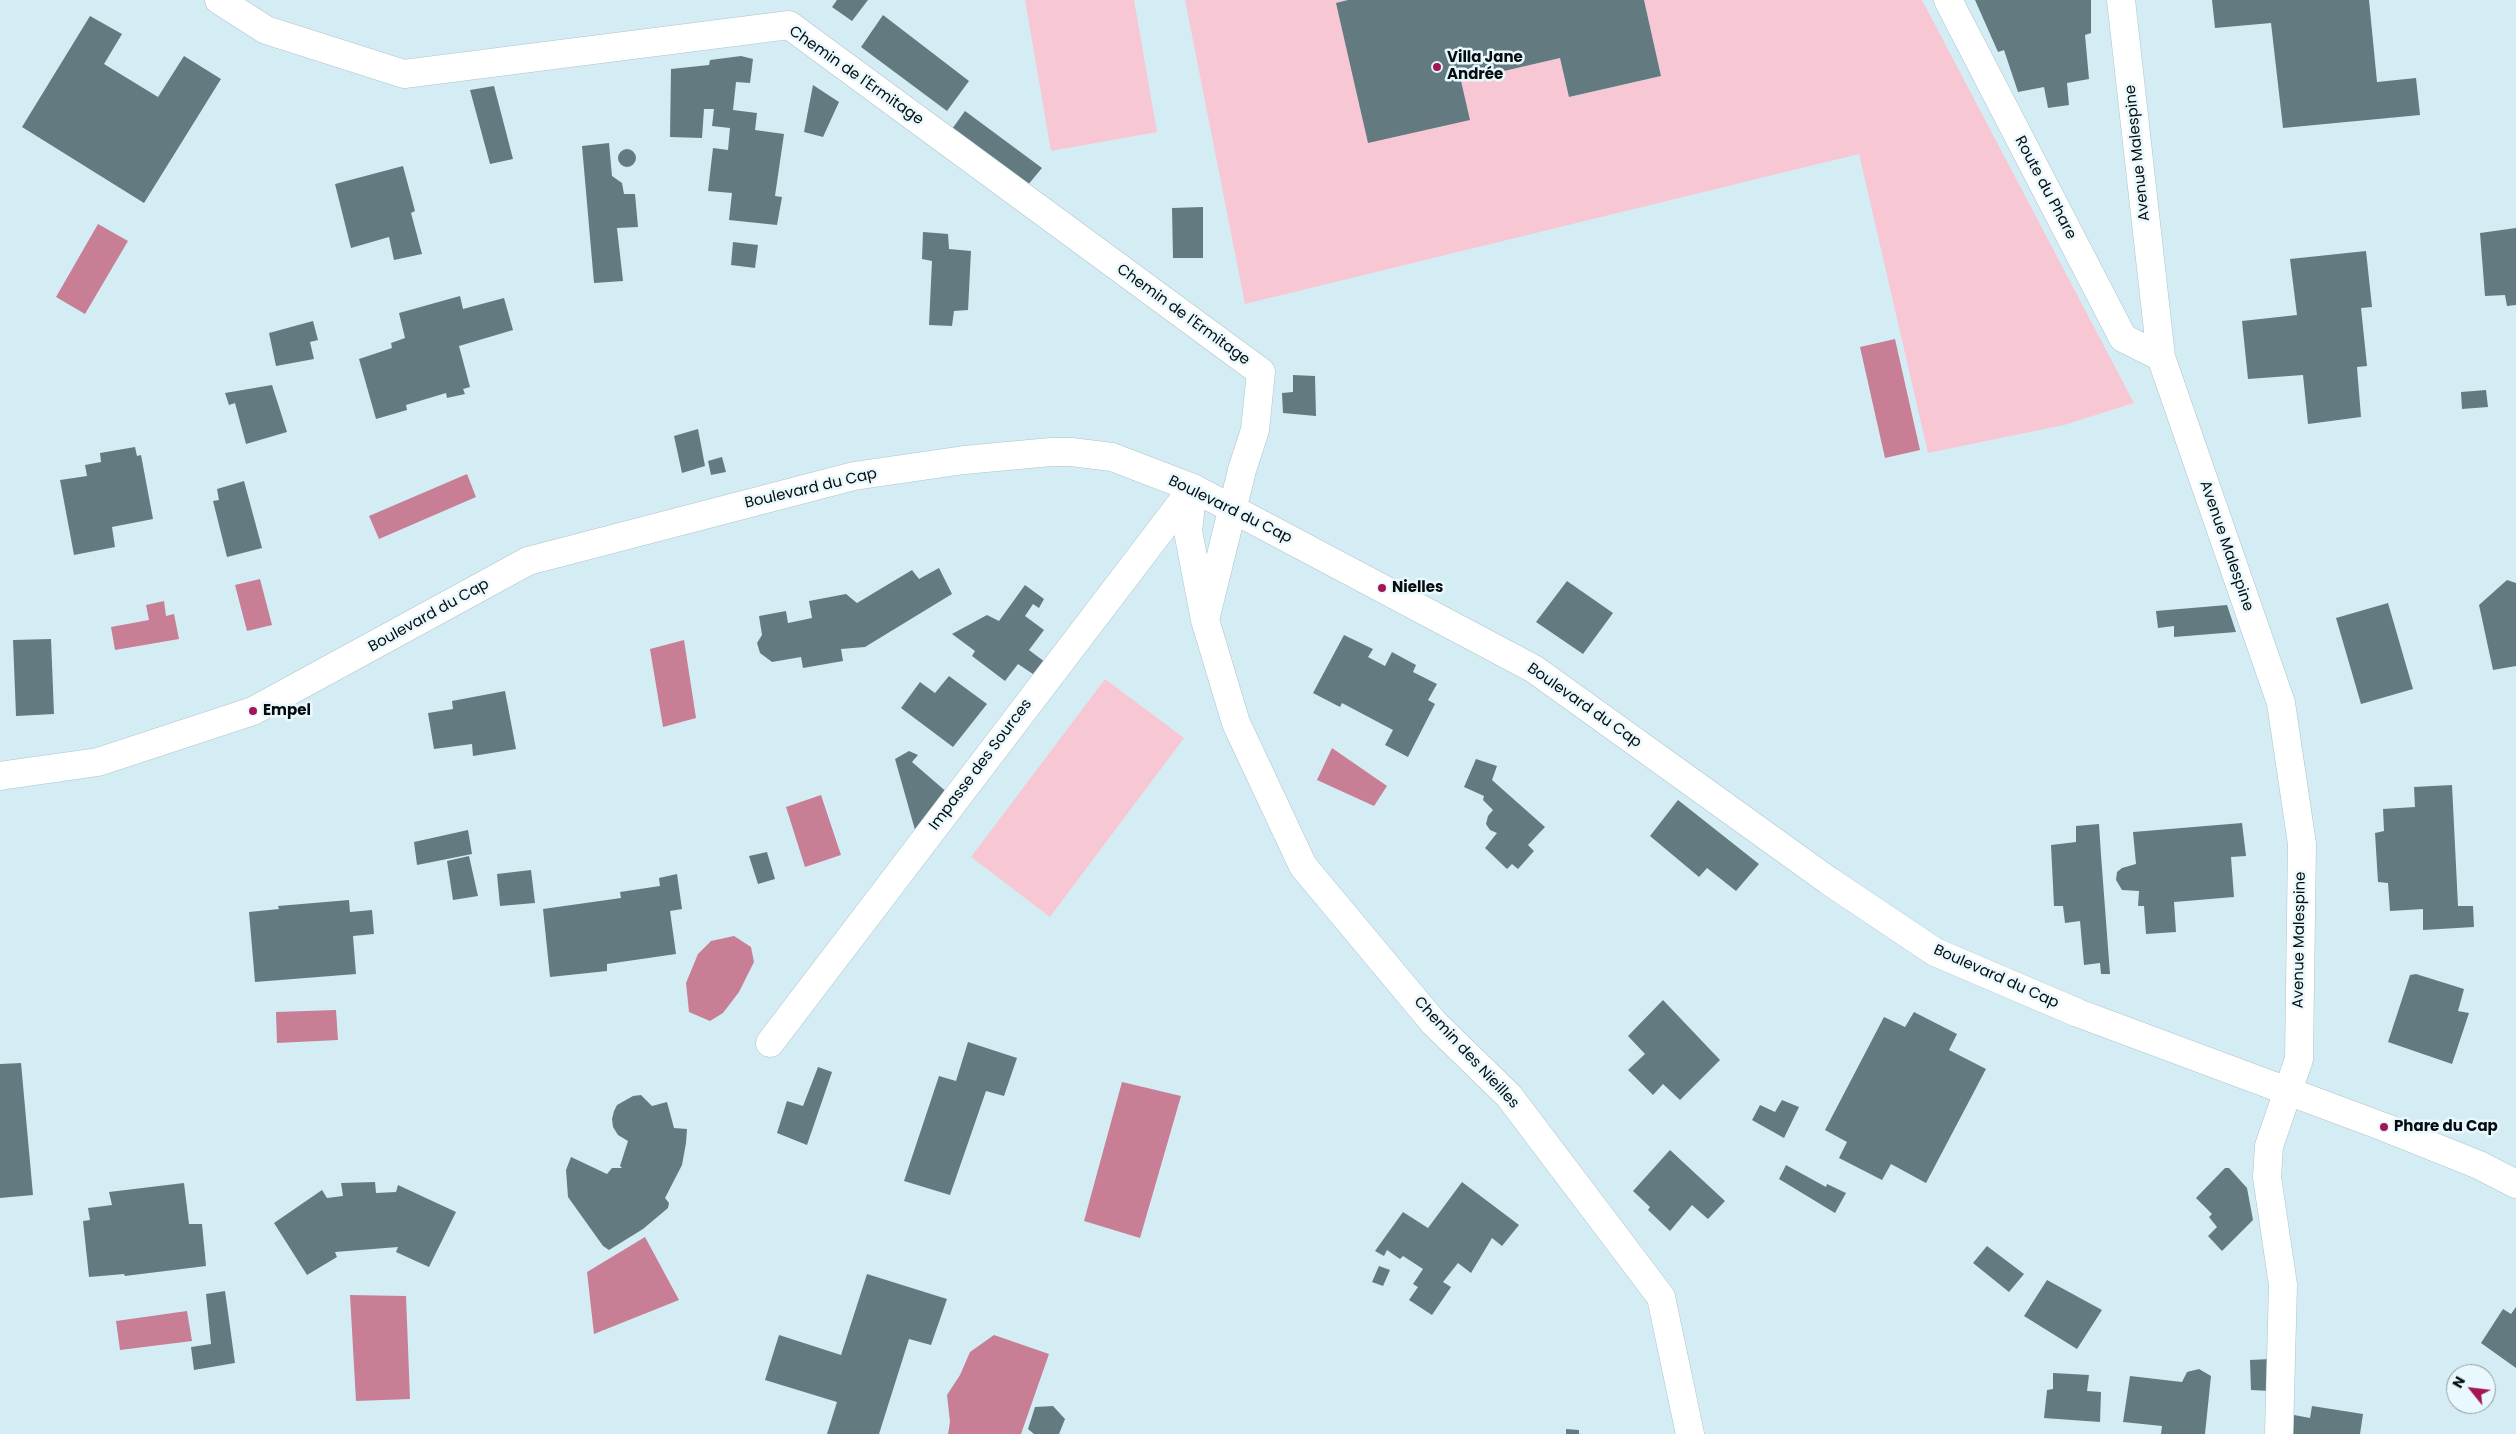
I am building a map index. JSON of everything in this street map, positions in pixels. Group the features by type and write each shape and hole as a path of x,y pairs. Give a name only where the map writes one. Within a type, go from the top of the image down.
{"street":[{"name":"Chemin de l'Ermitage","path":"218,0 266,30 404,74 789,25 1261,372 1255,430 1233,509"},
{"name":"Route du Phare","path":"1948,0 2123,338 2161,357"},
{"name":"Avenue Malespine","path":"2121,0 2161,357 2281,703 2302,844 2299,1059 2286,1091 2269,1146 2267,1177 2283,1285 2279,1434"},
{"name":"Boulevard du Cap","path":"0,776 98,762 252,711 528,562 854,476 964,460 1071,452 1112,457 1193,488 1534,669 1829,881 1935,952 2078,1013 2471,1162 2516,1184"},
{"name":"Chemin des Nieilles","path":"1193,488 1188,530 1204,620 1236,723 1303,866 1434,1023 1509,1096 1661,1297 1690,1434"},
{"name":"Impasse des Sources","path":"770,1042 1193,488"},
{"path":"1204,620 1233,509"}],"shaded area":[{"path":"1025,0 1134,0 1157,132 1051,151"},
{"path":"1185,0 1348,0 1336,3 1461,81 1560,58 1570,97 1661,76 1644,0 1922,0 2134,403 2064,425 1928,453 1859,154 1245,304"},
{"path":"98,224 128,241 85,314 56,297"},
{"path":"1895,339 1920,450 1885,458 1860,347"},
{"path":"467,474 476,497 379,539 369,516"},
{"path":"260,579 272,625 247,631 235,585"},
{"path":"164,601 166,616 174,614 179,639 115,650 111,627 149,620 146,605"},
{"path":"684,640 696,718 663,727 650,649"},
{"path":"1105,679 1184,738 1050,917 971,857"},
{"path":"1332,748 1387,786 1374,806 1317,780"},
{"path":"821,795 841,855 805,867 786,807"},
{"path":"734,936 751,947 754,962 739,992 723,1013 710,1021 689,1012 686,983 698,954 711,941"},
{"path":"336,1010 338,1040 277,1043 276,1012"},
{"path":"1122,1082 1181,1096 1140,1238 1084,1221"},
{"path":"645,1237 679,1300 594,1334 587,1272"},
{"path":"350,1295 406,1296 410,1399 356,1401"},
{"path":"187,1311 192,1341 120,1350 116,1321"},
{"path":"994,1335 1049,1354 1021,1434 948,1434 950,1422 947,1395 960,1375 970,1352"}],"building":[{"path":"837,0 868,0 852,21 832,7"},
{"name":"Villa Jane Andrée","path":"1348,0 1644,0 1661,76 1569,97 1560,58 1461,81 1470,120 1368,143 1336,3"},
{"path":"1975,0 2091,0 2091,33 2085,35 2089,79 2067,83 2069,105 2048,108 2044,87 2018,92 2004,50 1998,52"},
{"path":"2212,0 2369,0 2377,82 2416,78 2420,115 2283,128 2271,23 2215,28"},
{"path":"883,15 969,81 947,111 861,47"},
{"path":"90,16 122,34 104,64 158,97 184,56 221,79 144,203 22,127"},
{"path":"741,56 753,59 750,83 736,82 733,110 757,113 755,130 784,134 775,196 782,197 777,225 729,220 732,193 708,191 713,148 728,150 730,128 712,126 714,109 704,109 702,138 670,137 671,69 709,65 710,60"},
{"path":"813,85 839,102 823,137 804,132"},
{"path":"494,86 513,159 490,164 470,90"},
{"path":"965,111 1042,168 1027,186 952,129"},
{"path":"609,143 612,176 622,183 624,194 635,194 638,227 617,228 623,281 594,283 582,146"},
{"path":"623,149 631,149 636,154 634,165 623,167 618,162 618,154"},
{"path":"403,166 415,211 411,213 422,254 394,260 389,237 351,248 335,184"},
{"path":"1203,207 1203,258 1173,258 1172,208"},
{"path":"2516,228 2516,305 2507,306 2505,295 2485,296 2480,233"},
{"path":"923,232 948,234 949,249 971,251 968,310 954,311 952,326 929,325 932,261 922,259"},
{"path":"733,242 758,245 755,268 731,265"},
{"path":"2366,251 2372,307 2361,308 2367,366 2357,367 2361,417 2308,424 2303,375 2248,379 2242,321 2297,315 2290,259"},
{"path":"460,296 463,309 504,298 513,330 459,346 470,387 463,389 465,394 447,398 446,393 406,405 407,410 376,419 359,359 392,348 391,343 405,338 399,313"},
{"path":"313,321 318,340 310,342 314,359 276,366 269,333"},
{"path":"1293,375 1315,376 1316,416 1283,413 1282,393 1293,392"},
{"path":"272,385 287,432 246,444 235,403 229,405 225,393"},
{"path":"2486,390 2488,407 2462,409 2461,392"},
{"path":"698,429 705,466 682,473 674,436"},
{"path":"135,447 137,456 141,455 153,519 112,527 115,547 74,555 60,480 87,476 85,465 101,462 100,453"},
{"path":"722,457 726,472 711,475 708,461"},
{"path":"244,481 262,548 227,557 213,501 219,500 217,489"},
{"path":"939,568 952,594 865,647 841,649 843,661 803,668 801,657 772,662 760,653 757,643 762,635 759,616 786,611 788,623 812,618 809,601 846,594 857,603 912,570 919,579"},
{"path":"2507,580 2516,583 2516,666 2493,670 2479,605"},
{"path":"1567,581 1613,613 1583,654 1536,622"},
{"path":"1025,585 1044,599 1039,608 1033,604 1025,616 1044,630 1029,650 1049,665 1039,678 1018,664 1005,681 972,656 975,651 952,634 987,615 999,621"},
{"path":"2388,603 2413,689 2361,704 2336,618"},
{"path":"2227,605 2236,632 2174,637 2174,626 2158,628 2156,611"},
{"path":"1344,635 1373,649 1368,657 1385,666 1392,652 1416,665 1413,672 1437,684 1428,700 1435,704 1408,757 1385,745 1393,730 1342,703 1340,707 1313,693"},
{"path":"51,639 54,714 16,716 13,640"},
{"path":"949,676 987,704 953,747 901,708 920,682 935,693"},
{"path":"505,691 516,749 473,756 472,744 434,749 428,713 453,709 452,701"},
{"path":"909,751 918,755 912,762 949,794 917,837 895,759"},
{"path":"1476,759 1497,766 1492,780 1545,827 1528,845 1534,851 1518,869 1512,864 1507,869 1485,848 1497,833 1490,830 1486,824 1488,816 1493,810 1483,800 1484,796 1464,787"},
{"path":"2452,785 2458,906 2473,906 2474,927 2423,930 2423,909 2390,911 2388,883 2378,882 2375,833 2384,831 2383,809 2415,807 2414,787"},
{"path":"1678,800 1759,864 1736,891 1707,868 1699,877 1650,836"},
{"path":"2242,823 2246,856 2231,857 2234,897 2174,902 2176,932 2146,934 2144,906 2138,906 2139,891 2122,890 2116,880 2117,872 2122,868 2136,864 2133,832"},
{"path":"2099,824 2110,974 2101,974 2100,963 2084,965 2080,921 2065,923 2063,906 2054,906 2051,845 2076,842 2076,826"},
{"path":"468,830 472,854 417,865 414,842"},
{"path":"767,852 775,879 758,884 749,856"},
{"path":"469,856 478,896 453,900 447,861"},
{"path":"531,870 535,903 500,906 497,874"},
{"path":"677,874 682,909 670,911 676,954 607,964 607,971 550,977 543,909 621,898 620,892 660,886 659,878"},
{"path":"349,900 350,912 372,910 374,934 353,936 356,974 255,982 249,912 279,909 278,906"},
{"path":"2416,974 2464,989 2458,1011 2469,1013 2452,1064 2388,1042 2410,975"},
{"path":"1663,1000 1720,1060 1680,1100 1663,1084 1653,1095 1628,1070 1645,1054 1628,1036"},
{"path":"1914,1012 1957,1034 1949,1050 1986,1069 1926,1183 1891,1164 1882,1180 1839,1158 1847,1142 1825,1130 1884,1017 1905,1027"},
{"path":"968,1042 1017,1058 1004,1096 986,1091 950,1195 904,1181 939,1076 956,1081"},
{"path":"21,1063 33,1195 0,1198 0,1064"},
{"path":"818,1067 832,1072 807,1145 777,1133 787,1101 803,1106"},
{"path":"641,1095 652,1106 667,1102 674,1128 687,1129 682,1165 665,1198 669,1203 668,1208 643,1229 609,1250 603,1246 568,1197 566,1170 571,1157 607,1174 612,1168 622,1168 620,1166 628,1141 618,1135 613,1127 614,1111 617,1105 633,1096"},
{"path":"1782,1100 1799,1107 1784,1138 1752,1120 1760,1105 1775,1112"},
{"path":"1670,1150 1725,1201 1708,1219 1692,1205 1670,1231 1648,1210 1650,1207 1633,1191"},
{"path":"1786,1165 1826,1187 1827,1184 1846,1193 1835,1213 1779,1179"},
{"path":"2225,1168 2229,1168 2247,1188 2253,1220 2222,1251 2208,1236 2217,1227 2209,1217 2212,1214 2196,1198"},
{"path":"375,1182 376,1193 396,1192 398,1185 456,1212 429,1267 396,1252 398,1247 335,1252 337,1257 307,1275 274,1223 322,1190 327,1198 343,1196 341,1183"},
{"path":"1462,1182 1519,1225 1502,1246 1492,1238 1471,1273 1458,1263 1443,1282 1451,1287 1432,1315 1409,1300 1418,1287 1413,1284 1423,1269 1403,1256 1400,1259 1387,1250 1384,1256 1375,1251 1403,1212 1428,1228"},
{"path":"184,1183 189,1224 202,1224 206,1266 125,1276 124,1274 89,1277 83,1221 90,1220 88,1208 112,1205 109,1192"},
{"path":"1987,1246 2024,1274 2009,1292 1973,1263"},
{"path":"1379,1266 1390,1270 1383,1286 1372,1282"},
{"path":"867,1274 947,1299 931,1345 909,1339 879,1434 827,1434 837,1402 765,1380 779,1335 841,1355"},
{"path":"2047,1280 2102,1310 2077,1349 2024,1316"},
{"path":"225,1291 235,1363 194,1370 191,1347 211,1344 206,1294"},
{"path":"2516,1307 2516,1368 2481,1343 2503,1309 2511,1314"},
{"path":"2270,1359 2271,1391 2251,1390 2250,1360"},
{"path":"2199,1369 2211,1376 2205,1434 2161,1434 2162,1426 2123,1422 2130,1376 2182,1382 2187,1372"},
{"path":"2053,1373 2089,1375 2087,1391 2101,1392 2100,1422 2044,1418 2047,1390 2053,1389"},
{"path":"1053,1406 1065,1419 1059,1434 1034,1434 1028,1429 1035,1407"},
{"path":"2312,1406 2363,1414 2360,1434 2293,1434 2294,1415 2310,1418"},
{"path":"1566,1429 1579,1430 1579,1434 1566,1434"}],"place":[{"name":"Villa Jane Andrée","path":"1437,67"},
{"name":"Nielles","path":"1382,588"},
{"name":"Empel","path":"253,711"},
{"name":"Phare du Cap","path":"2384,1127"}]}
